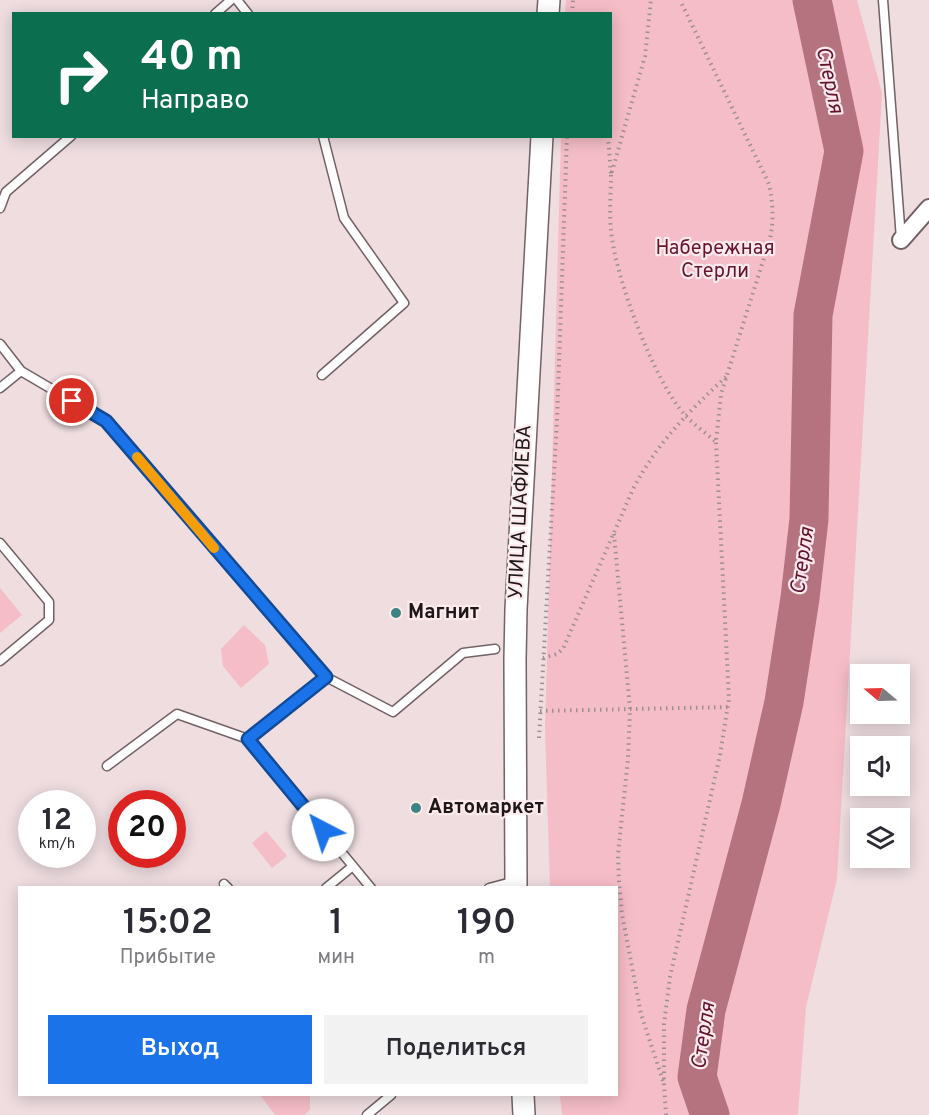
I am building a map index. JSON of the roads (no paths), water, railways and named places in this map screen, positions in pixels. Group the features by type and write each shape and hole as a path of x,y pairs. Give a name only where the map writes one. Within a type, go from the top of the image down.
{"street":[{"name":"УЛИЦА ШАФИЕВА","path":"516,885 514,659 542,138"},
{"path":"901,240 929,208"},
{"path":"523,1096 524,1115"}],"lane":[{"path":"217,12 231,0"},
{"path":"237,0 246,12"},
{"path":"883,0 901,240"},
{"path":"0,208 6,192 69,138"},
{"path":"322,375 404,303 344,218 324,138"},
{"path":"0,344 21,371 106,421 326,677 393,711 463,653 495,649"},
{"path":"0,388 21,371"},
{"path":"0,543 49,602 50,620 0,661"},
{"path":"248,739 326,677"},
{"path":"106,766 177,714 248,739 368,886"},
{"path":"328,886 353,866"},
{"path":"367,1115 390,1096"}],"waterway":[{"name":"Стерля","path":"710,1115 697,1077 706,1010 761,804 784,702 809,519 813,315 844,151 812,0"}],"place":[{"name":"Магнит","path":"396,613"},
{"name":"Автомаркет","path":"416,808"}],"park label":[{"name":"Набережная Стерли","path":"715,260"}]}
